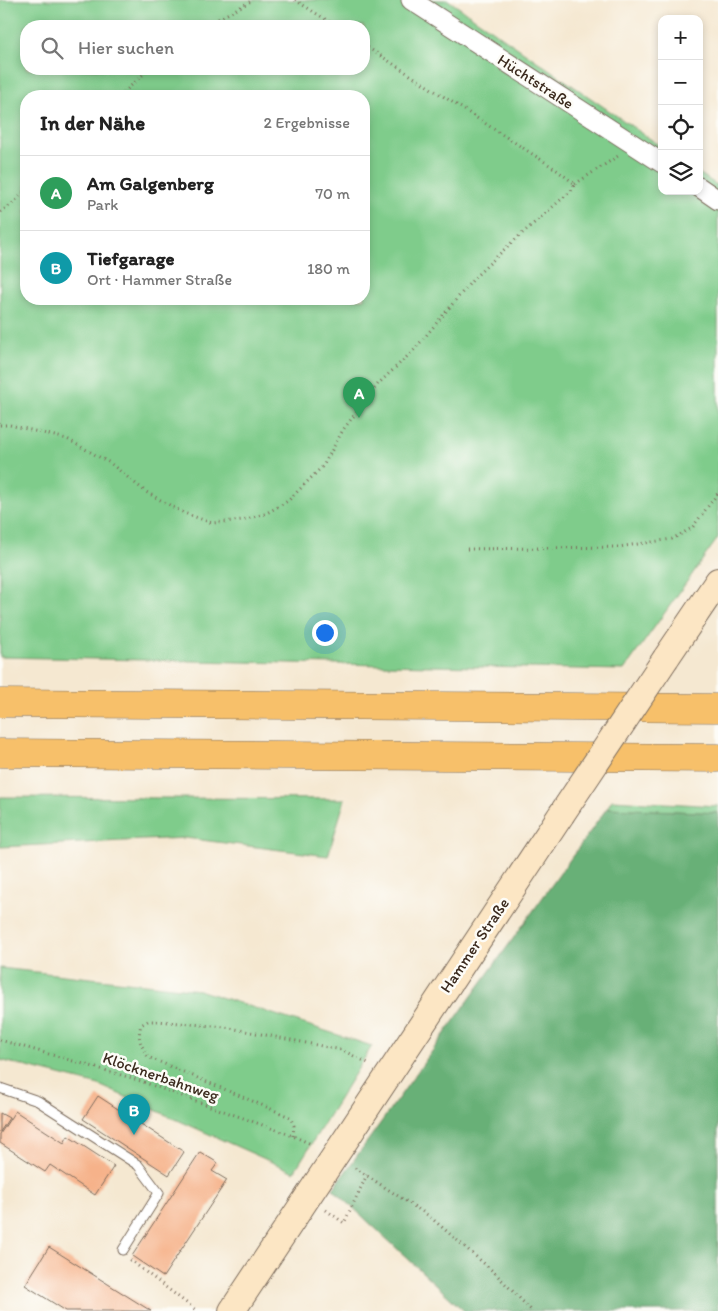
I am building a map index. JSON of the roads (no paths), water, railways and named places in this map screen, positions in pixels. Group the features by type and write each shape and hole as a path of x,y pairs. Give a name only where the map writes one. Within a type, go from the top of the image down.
{"highway":[{"path":"0,703 718,708"},
{"path":"0,754 718,758"}],"main road":[{"name":"Hammer Straße","path":"232,1311 718,580"}],"street":[{"name":"Hüchtstraße","path":"411,0 658,160"},
{"path":"703,190 718,200"}],"lane":[{"path":"0,1088 38,1101 138,1165 159,1193 123,1250"}],"place":[{"name":"Am Galgenberg","path":"359,418"},
{"name":"Tiefgarage","path":"134,1135"}]}
